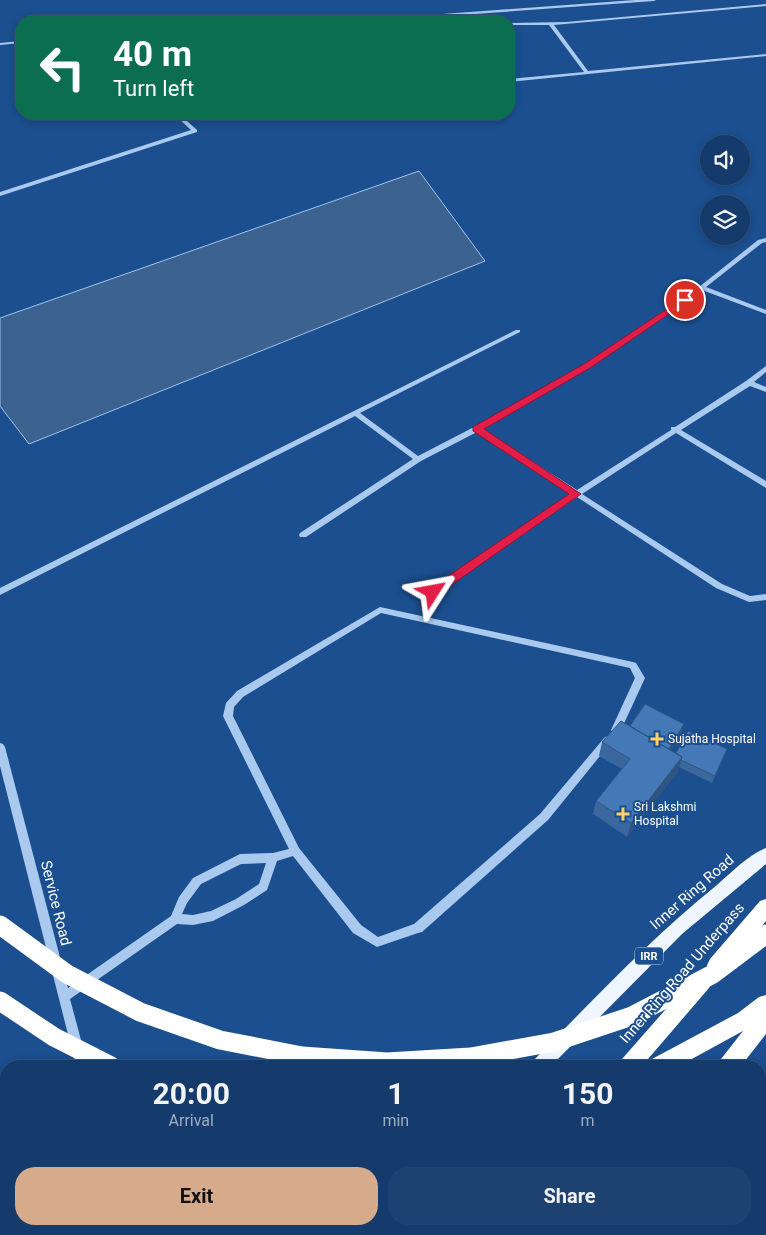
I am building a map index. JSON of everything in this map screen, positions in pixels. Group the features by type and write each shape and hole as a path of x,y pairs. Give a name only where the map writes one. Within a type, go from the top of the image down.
{"highway":[{"name":"Inner Ring Road Underpass","path":"634,1060 766,907"},
{"path":"0,925 50,964 88,988 131,1009 176,1027 224,1042 269,1052 352,1060"},
{"path":"433,1060 468,1057 526,1047 582,1033 633,1016 713,974 766,934"},
{"path":"0,1001 54,1038 99,1060"},
{"path":"671,1060 745,1020 766,1004"},
{"path":"733,1060 766,1019"}],"main road":[{"name":"Inner Ring Road","path":"546,1060 682,924 736,877 766,855"}],"street":[{"path":"445,15 654,0"},
{"path":"515,24 550,23 766,5"},
{"path":"550,23 588,72"},
{"path":"0,44 15,43"},
{"path":"515,80 766,55"},
{"path":"0,194 194,131 182,120"},
{"path":"303,535 418,459 477,429 587,366 701,288 764,242"},
{"path":"701,288 766,312"},
{"path":"0,592 518,331"},
{"path":"433,592 674,429 749,383 766,368"},
{"path":"749,383 766,390"},
{"path":"355,413 418,459"},
{"path":"477,429 719,586 749,599 766,597"},
{"path":"674,429 766,485"},
{"path":"380,610 633,665 640,678 618,728 544,817 418,928 377,942 357,929 295,851 234,730 228,716 229,706 240,694 380,610"},
{"name":"Service Road","path":"0,747 80,1060"},
{"path":"64,997 175,919 184,900 197,881 240,859 273,858 295,851"},
{"path":"175,919 193,920 213,916 240,902 263,887 273,858"}],"water":[{"path":"419,171 485,261 29,444 0,406 0,318"}],"building":[{"path":"645,704 684,724 669,749 630,726"},
{"path":"621,721 682,757 631,823 596,801 630,759 602,742"},
{"path":"688,731 727,749 715,776 681,760 682,757 676,753"}],"place":[{"name":"Sujatha Hospital","path":"657,739"},
{"name":"Sri Lakshmi Hospital","path":"623,814"}],"route":[{"path":"433,592 576,494 477,429 587,366 685,300"}]}
